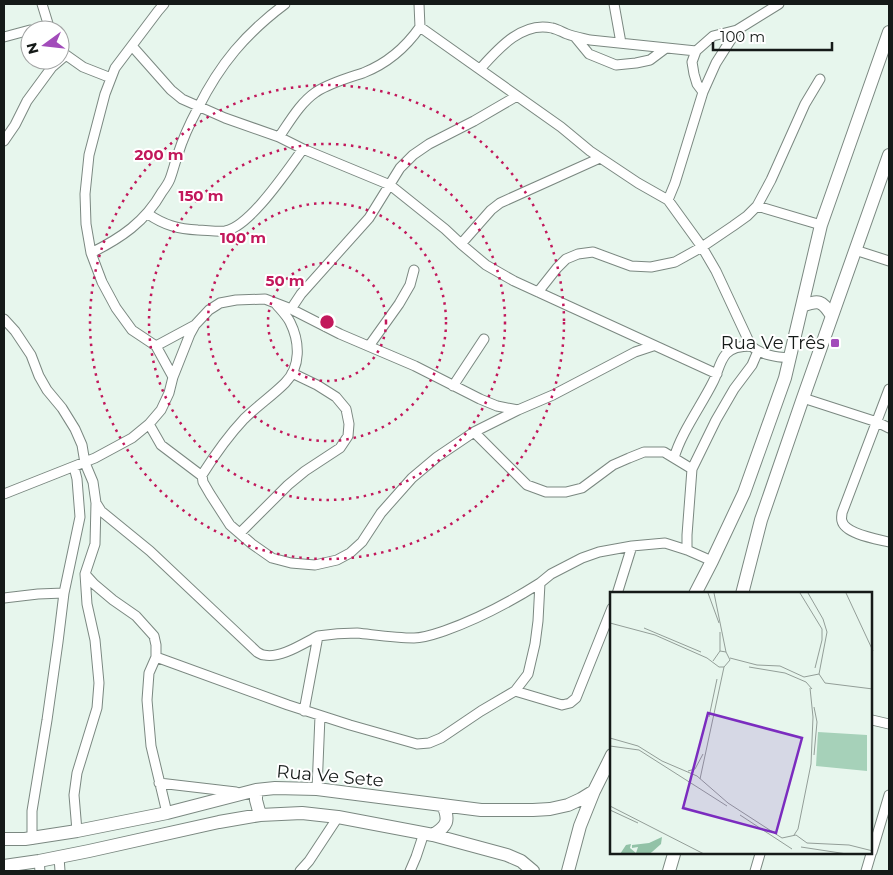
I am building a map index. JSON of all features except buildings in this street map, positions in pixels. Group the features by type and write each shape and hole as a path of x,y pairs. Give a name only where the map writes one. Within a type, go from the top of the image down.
{"main road":[{"path":"696,592 744,493 785,378 821,225 889,32"},
{"path":"743,592 761,520 889,155"},
{"path":"802,306 820,302 832,316"},
{"path":"568,871 580,826 594,791 610,759"},
{"name":"Rua Ve Sete","path":"4,839 32,838 77,831 167,813 250,792 275,788 317,789 481,810 533,810 568,805 594,791"},
{"path":"250,792 256,800 260,815"},
{"path":"428,834 443,828 447,821 443,805"},
{"path":"4,866 40,866 59,857 219,822 260,815 302,813 338,817 428,834 507,855 533,871"},
{"path":"669,871 674,855"}],"street":[{"path":"42,4 47,20"},
{"path":"164,4 115,68 105,94 89,155 84,194 86,224 91,253 102,282 116,308 132,330 156,346 173,377"},
{"path":"91,253 126,233 148,214 170,180 178,153 198,107 224,63 249,34 285,4"},
{"path":"279,137 303,104 316,92 366,72 387,60 410,41 420,27 419,4"},
{"path":"614,4 621,43"},
{"path":"703,92 697,84 694,74 692,62 696,51 713,36 737,30 779,4"},
{"path":"420,27 561,127 600,158 668,200 702,247 716,271 754,348 752,365 734,388 692,469 687,550"},
{"path":"480,69 501,46 521,32 538,28 552,28 575,37 696,51"},
{"path":"668,200 703,92 716,63 737,30"},
{"path":"4,37 20,33"},
{"path":"575,37 588,54 616,65 650,60 666,48"},
{"path":"132,46 171,90 182,99 225,118 279,137 390,185 486,265 557,302 717,374"},
{"path":"70,57 83,67 111,78"},
{"path":"4,141 15,125 27,101 50,70"},
{"path":"538,292 566,259 578,254 593,252 631,266 651,268 675,262 702,247 747,216 757,206 771,180 805,104 820,79"},
{"path":"292,309 301,294 369,218 400,168 413,155 429,144 517,96"},
{"path":"148,214 159,222 186,229 225,231 236,227 258,207 303,149"},
{"path":"461,244 491,210 500,203 600,158"},
{"path":"757,206 821,225"},
{"path":"855,250 889,261"},
{"path":"369,346 399,304 410,285 414,270"},
{"path":"4,494 85,463 132,438 149,424 161,410 190,334 196,325 208,310 220,303 236,300 265,299 292,309 340,334 415,366 480,400 518,410"},
{"path":"203,479 202,475 208,465 243,420 285,383 292,373 298,358 297,340 290,321 276,304"},
{"path":"4,319 15,331 31,355 47,390 55,398 69,419 82,446 85,463 93,482 96,503 94,544 85,574 87,604 95,640 99,682 97,708 77,773 74,800 77,831"},
{"path":"156,346 196,325"},
{"path":"453,386 484,339"},
{"path":"149,424 161,445 203,479 230,525 240,534 272,558 292,563 315,565 337,560 362,542 381,513 412,478 437,457 474,432 552,395 635,352 653,346"},
{"path":"674,458 678,446 717,374 720,363 732,349 754,348 778,357 790,358"},
{"path":"240,534 288,485 304,471 340,448 348,436 349,424 346,409 336,397 292,373"},
{"path":"889,390 842,513 842,520 845,526 852,532 889,542"},
{"path":"803,398 878,422 889,428"},
{"path":"474,432 527,485 546,492 566,492 582,488 613,465 629,458 644,452 664,452 678,446"},
{"path":"664,452 692,469"},
{"path":"32,838 32,811 47,720 64,593 80,517 74,467"},
{"path":"96,503 101,511 150,552 256,652 264,655 274,655 290,650 318,636 338,633 399,638 416,638 436,633 469,621 540,584 551,574 582,558 599,552 665,543 712,561"},
{"path":"618,592 632,546"},
{"path":"85,574 136,616 154,636 156,658 149,673 147,700 151,746 167,813"},
{"path":"156,658 320,716 417,744 429,743 441,738 480,711 515,691 528,674 538,622 540,584"},
{"path":"4,598 64,593"},
{"path":"515,691 562,705 570,703 576,698 610,613"},
{"path":"304,711 318,636"},
{"path":"317,789 320,716"},
{"path":"873,720 889,724"},
{"path":"159,783 250,792"},
{"path":"873,847 889,795"},
{"path":"300,871 310,861 338,817"},
{"path":"410,871 428,834"},
{"path":"755,871 760,855"},
{"path":"866,871 870,855"},
{"path":"59,857 60,871"}],"place":[{"name":"Rua Ve Três","path":"835,343"}]}
